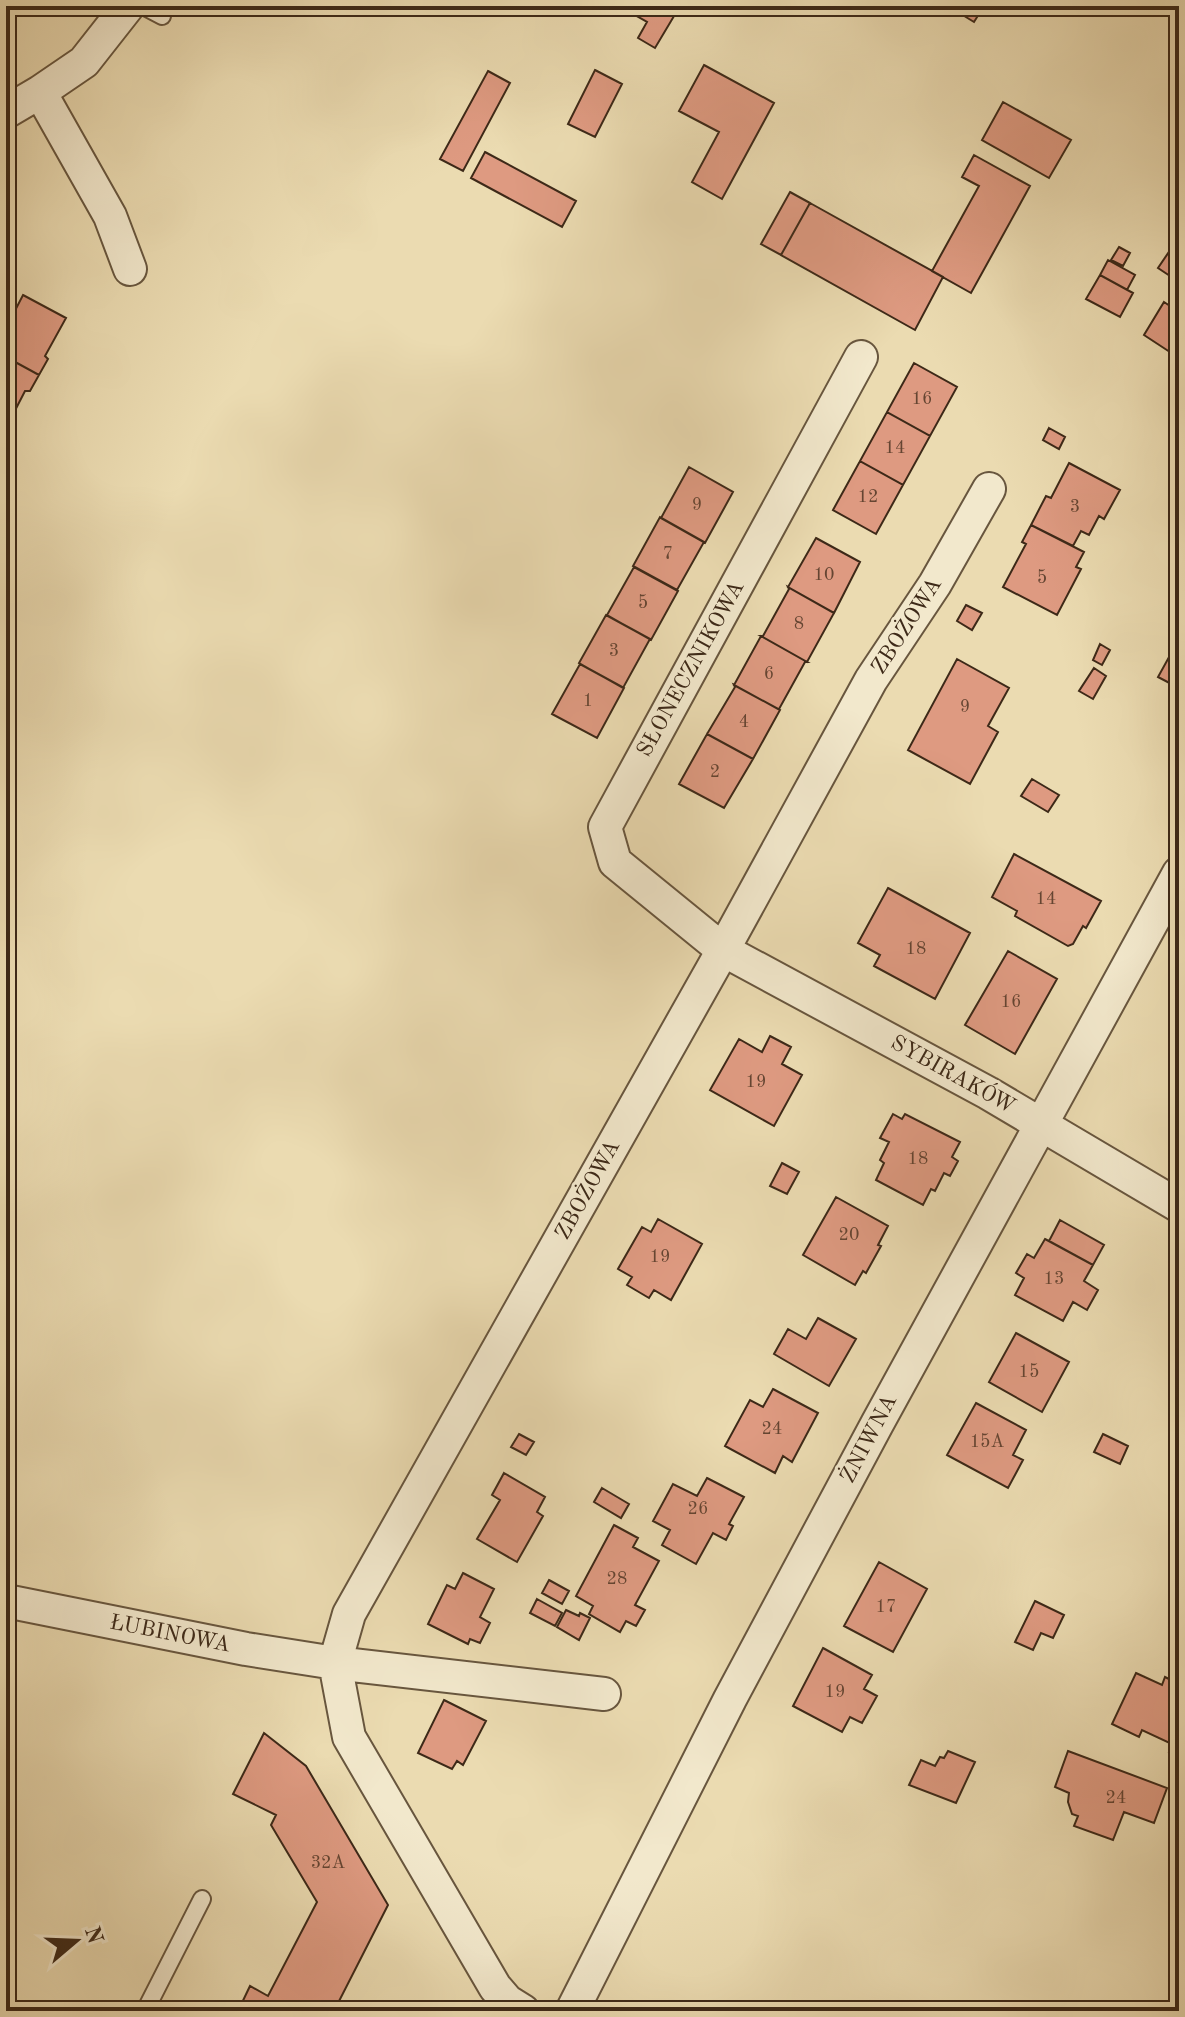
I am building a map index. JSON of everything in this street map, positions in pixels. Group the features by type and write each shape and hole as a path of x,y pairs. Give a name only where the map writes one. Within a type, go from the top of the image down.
{"street":[{"path":"6,112 84,62 128,6"},
{"path":"40,92 110,216 130,269"},
{"name":"SŁONECZNIKOWA","path":"723,950 615,862 605,827 861,357"},
{"name":"ZBOŻOWA","path":"335,1663 349,1614 723,950 871,680 935,584 989,489"},
{"name":"ŻNIWNA","path":"572,2011 730,1699 1179,873"},
{"name":"SYBIRAKÓW","path":"723,950 1041,1123 1179,1206"},
{"name":"ŁUBINOWA","path":"6,1601 246,1649 335,1663"},
{"path":"523,2011 507,2001 495,1987 349,1737 335,1663 604,1694"}],"lane":[{"path":"143,6 162,16"},
{"path":"145,2011 202,1899"}],"building":[{"path":"213,6 235,6 230,15"},
{"path":"619,6 680,6 655,48 638,38 647,22"},
{"path":"948,6 984,6 974,22"},
{"path":"704,65 774,103 722,199 692,182 719,132 679,111"},
{"path":"595,70 622,84 595,137 568,124"},
{"path":"488,71 510,83 463,171 440,159"},
{"path":"1003,102 1071,140 1049,178 982,140"},
{"path":"485,152 576,201 562,227 471,178"},
{"path":"974,155 1030,186 971,293 932,271 979,186 962,177"},
{"path":"790,192 810,203 781,255 761,244"},
{"path":"810,203 943,277 915,330 781,255"},
{"path":"1179,237 1179,282 1158,268"},
{"path":"1119,247 1130,253 1123,266 1111,260"},
{"path":"1108,260 1135,275 1127,290 1100,275"},
{"path":"1100,275 1133,293 1120,317 1086,299"},
{"path":"23,295 66,318 45,356 48,359 39,375 6,357 9,338 6,328"},
{"path":"1164,302 1179,312 1179,358 1144,335"},
{"path":"6,357 39,375 30,391 25,391 6,428"},
{"path":"914,363 957,387 930,436 887,412"},
{"path":"887,412 930,436 903,485 860,461"},
{"path":"1049,428 1065,437 1059,449 1043,440"},
{"path":"860,461 903,485 876,534 833,510"},
{"path":"1069,463 1120,490 1104,519 1099,516 1089,535 1081,531 1073,546 1031,525 1046,496 1051,498"},
{"path":"689,467 733,492 705,543 661,518"},
{"path":"660,517 704,542 677,590 633,566"},
{"path":"1031,525 1084,552 1076,567 1081,569 1057,615 1003,587 1026,544 1022,542"},
{"path":"816,538 860,562 834,613 788,587"},
{"path":"634,567 678,591 651,640 607,615"},
{"path":"788,587 834,613 807,662 761,636"},
{"path":"966,605 982,613 972,630 957,621"},
{"path":"606,615 650,639 623,688 579,663"},
{"path":"761,636 807,662 780,710 734,685"},
{"path":"1179,639 1179,688 1158,677"},
{"path":"1100,644 1110,650 1102,665 1093,660"},
{"path":"957,659 1009,688 988,726 998,732 970,784 908,750"},
{"path":"580,664 624,688 597,738 552,714"},
{"path":"1094,668 1106,676 1093,699 1079,691"},
{"path":"734,685 780,710 753,759 707,734"},
{"path":"707,734 753,759 724,808 679,784"},
{"path":"1032,779 1059,795 1048,812 1021,796"},
{"path":"1014,854 1101,901 1073,944 1068,946 1015,916 1017,911 992,897"},
{"path":"888,888 970,933 935,999 874,966 880,955 858,943"},
{"path":"1008,951 1057,979 1015,1054 965,1025"},
{"path":"770,1036 791,1047 782,1064 802,1075 774,1126 710,1090 739,1039 762,1052"},
{"path":"893,1114 902,1119 905,1114 960,1142 952,1157 958,1161 950,1176 944,1173 923,1205 876,1180 884,1163 880,1160 889,1142 880,1138"},
{"path":"782,1163 799,1172 787,1194 770,1186"},
{"path":"836,1197 888,1226 866,1273 863,1271 855,1285 803,1255"},
{"path":"658,1219 702,1244 671,1300 654,1290 649,1298 627,1285 632,1277 618,1269 642,1227 651,1232"},
{"path":"1060,1220 1104,1245 1093,1265 1049,1241"},
{"path":"1045,1239 1093,1265 1084,1281 1098,1290 1087,1310 1073,1302 1063,1321 1015,1295 1024,1278 1016,1273 1027,1254 1034,1258"},
{"path":"818,1318 856,1339 829,1386 774,1354 788,1329 806,1339"},
{"path":"1016,1333 1069,1362 1042,1412 989,1382"},
{"path":"773,1389 818,1413 792,1462 783,1456 775,1473 725,1446 750,1400 763,1407"},
{"path":"976,1403 1026,1430 1013,1455 1023,1460 1008,1488 947,1455"},
{"path":"519,1434 534,1442 526,1455 511,1447"},
{"path":"1103,1434 1128,1446 1120,1464 1094,1452"},
{"path":"504,1473 545,1497 537,1512 543,1516 517,1562 477,1539 500,1500 492,1495"},
{"path":"707,1478 744,1497 729,1524 733,1526 726,1540 713,1533 696,1564 662,1545 670,1530 653,1521 673,1484 697,1496"},
{"path":"602,1488 629,1504 621,1518 594,1502"},
{"path":"614,1525 638,1538 633,1547 659,1561 635,1605 645,1610 636,1626 626,1621 620,1632 589,1614 593,1606 576,1596"},
{"path":"879,1562 927,1589 893,1652 844,1626"},
{"path":"463,1573 494,1589 480,1617 490,1623 480,1643 470,1639 468,1644 428,1624 447,1585 455,1589"},
{"path":"549,1580 569,1591 562,1604 542,1593"},
{"path":"537,1599 562,1613 555,1626 530,1613"},
{"path":"1035,1601 1064,1615 1053,1638 1041,1633 1033,1650 1015,1642"},
{"path":"566,1610 590,1618 579,1640 557,1627"},
{"path":"823,1648 872,1675 864,1689 877,1696 862,1723 850,1717 842,1732 793,1706"},
{"path":"1136,1673 1162,1685 1165,1677 1179,1684 1179,1756 1169,1752 1172,1744 1142,1730 1139,1737 1112,1724"},
{"path":"444,1700 486,1721 463,1765 457,1761 452,1769 418,1753"},
{"path":"264,1733 306,1766 388,1905 334,2011 238,2011 250,1986 268,1996 317,1902 271,1825 276,1815 233,1794"},
{"path":"948,1751 975,1762 956,1803 909,1785 921,1760 935,1766"},
{"path":"1068,1751 1167,1788 1154,1823 1124,1812 1113,1840 1074,1826 1078,1816 1072,1814 1069,1793 1055,1787"}]}
